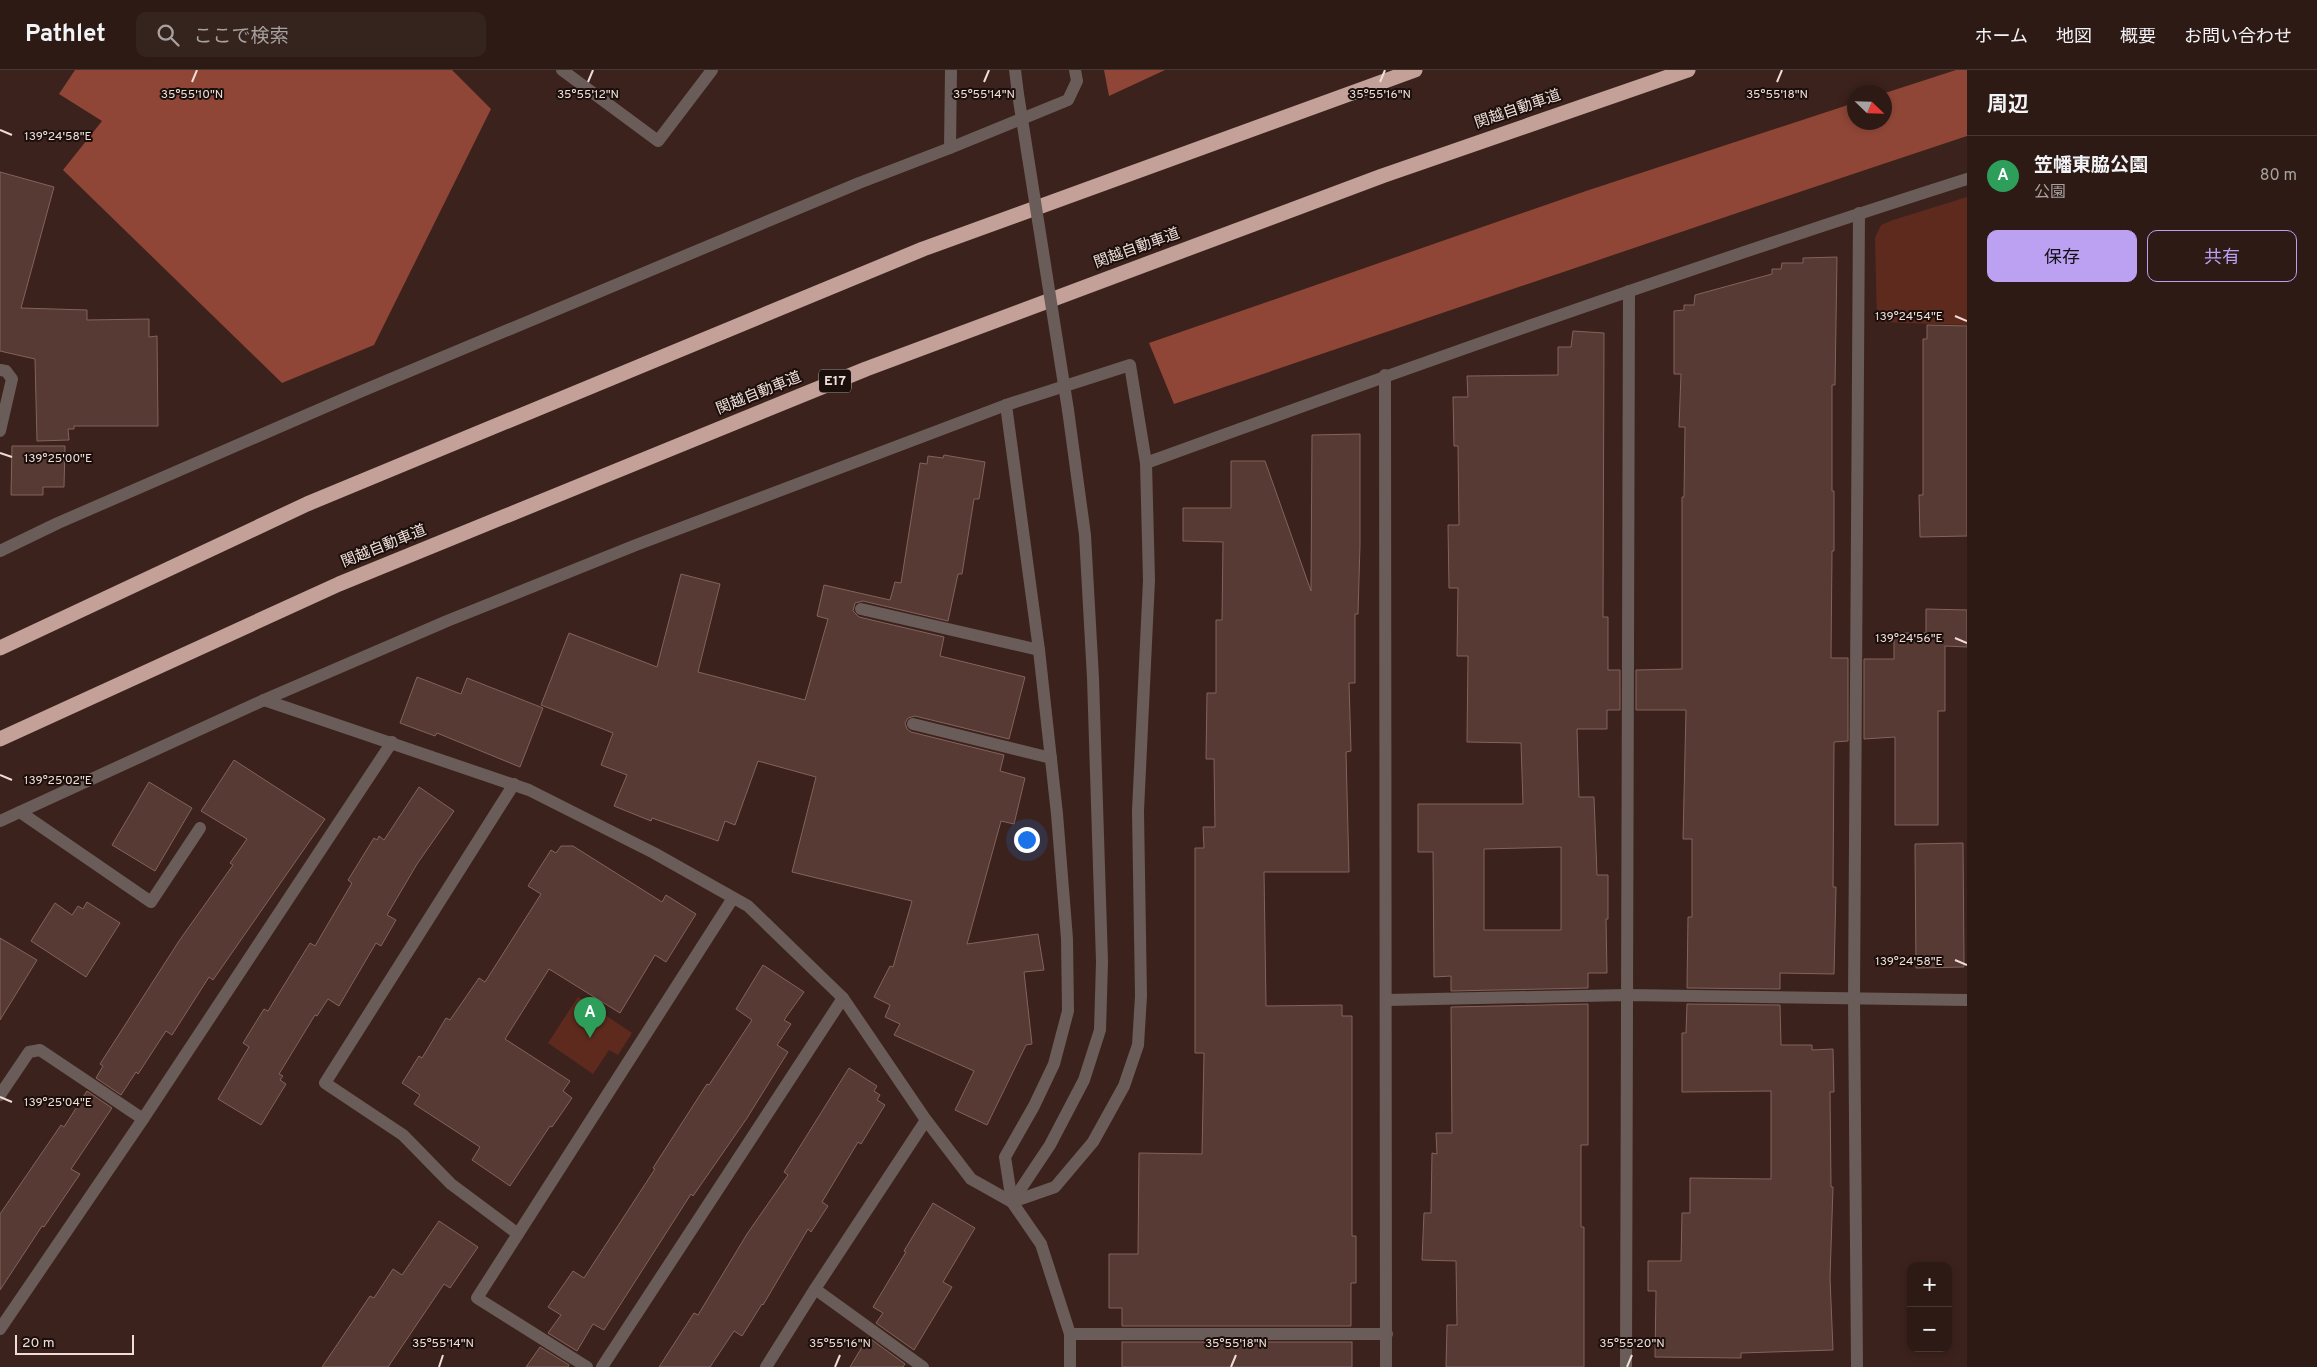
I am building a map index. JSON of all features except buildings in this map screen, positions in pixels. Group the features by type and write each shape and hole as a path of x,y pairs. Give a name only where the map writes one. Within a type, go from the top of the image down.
{"highway":[{"path":"0,648 307,504 923,249 1415,70"},
{"name":"関越自動車道","path":"0,739 339,584 866,368 1382,176 1688,70"}],"street":[{"path":"562,70 658,141 712,70"},
{"path":"950,148 951,70"},
{"path":"1012,1202 1050,1145 1084,1080 1100,1030 1102,962 1093,678 1085,535 1068,410 1015,70"},
{"path":"0,551 58,523 362,390 859,183 1068,100 1077,81 1075,70"},
{"path":"1146,463 1385,375 1859,213 1967,179"},
{"path":"1857,1367 1854,998 1859,213"},
{"path":"1626,1367 1629,291"},
{"path":"0,821 264,700 447,621 636,545 1006,404 1130,365 1146,463 1149,580 1138,811 1141,996 1138,1045 1124,1086 1093,1142 1055,1187 1012,1202 971,1179 926,1120 843,998 748,906 654,853 514,784 264,700"},
{"path":"0,370 6,371 12,379 0,431"},
{"path":"1385,375 1386,1367"},
{"path":"1006,404 1051,758 1067,939 1068,1011 1054,1064 1034,1106 1005,1157 1012,1202 1041,1244 1070,1334 1070,1367"},
{"path":"861,609 1038,650"},
{"path":"913,724 1051,758"},
{"path":"0,1329 143,1119 392,742"},
{"path":"514,784 326,1083 403,1135 451,1184 518,1234"},
{"path":"20,812 151,902 200,828"},
{"path":"587,1367 477,1298 733,898"},
{"path":"1387,1000 1627,995 1967,1000"},
{"path":"602,1367 843,998"},
{"path":"0,1094 29,1052 40,1050 143,1119"},
{"path":"766,1367 926,1120"},
{"path":"815,1289 923,1367"},
{"path":"1070,1334 1387,1334"}],"shaded area":[{"path":"75,70 452,70 491,109 374,345 282,383 63,170 102,121 59,94"},
{"path":"1104,70 1165,70 1109,96"},
{"path":"1956,70 1967,70 1967,136 1174,404 1149,343 1586,191 1847,105 1847,130 1892,130 1892,91"},
{"path":"1967,197 1967,325 1877,322 1875,238 1881,225"},
{"path":"578,997 632,1033 618,1055 609,1050 593,1074 548,1043"}],"place":[{"name":"笠幡東脇公園","path":"590,1038"}]}
